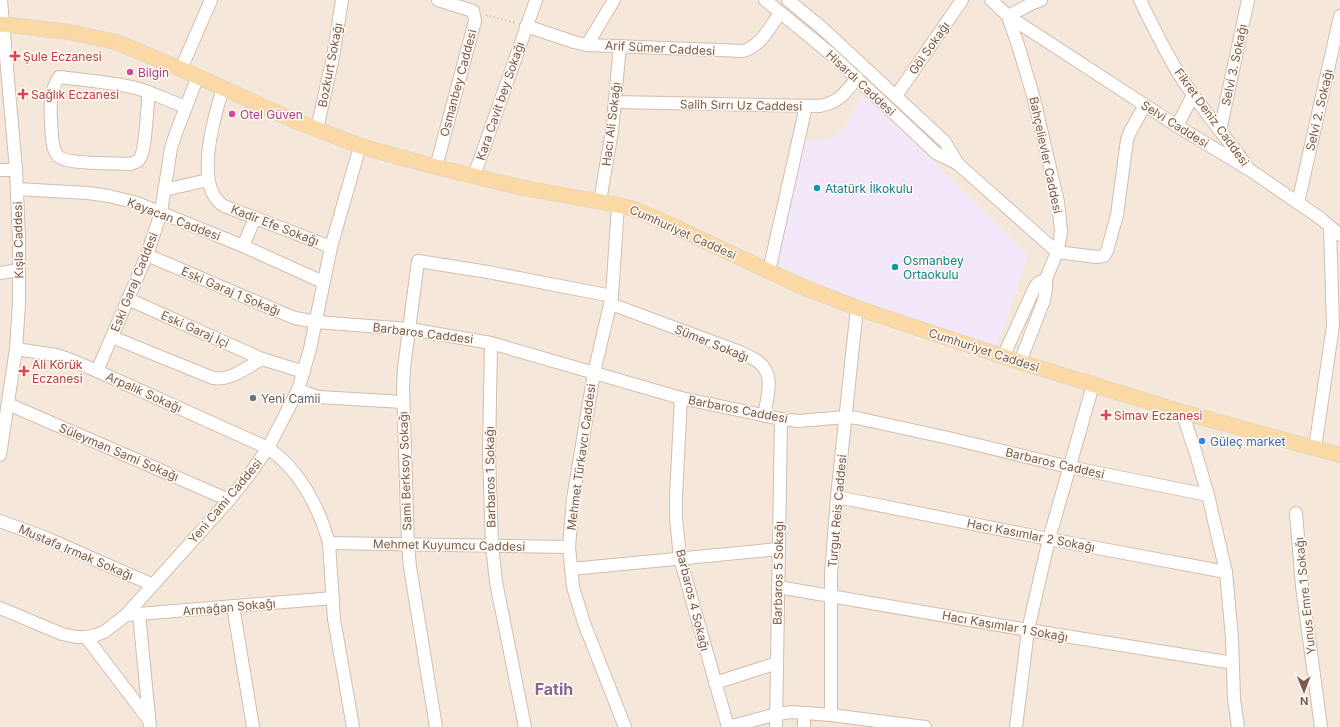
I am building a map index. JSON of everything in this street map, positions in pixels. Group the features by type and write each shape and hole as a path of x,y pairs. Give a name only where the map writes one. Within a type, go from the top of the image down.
{"main road":[{"name":"Cumhuriyet Caddesi","path":"2,24 69,32 99,38 131,48 198,76 291,119 360,146 436,167 537,191 618,204 634,209 798,285 857,308 1003,357 1093,385 1182,412 1340,455"}],"street":[{"name":"Kışla Caddesi","path":"0,456 16,349 19,270 16,170 1,0"},
{"path":"181,69 212,0"},
{"name":"Bozkurt Sokağı","path":"317,129 333,57 342,0"},
{"name":"Osmanbey Caddesi","path":"436,167 473,29 474,16 473,11 456,3 438,0"},
{"name":"Kara Cavit bey Sokağı","path":"474,176 536,0"},
{"path":"587,44 614,0"},
{"name":"Hisardı Caddesi","path":"765,0 832,55 936,153 958,164 1057,252"},
{"name":"Hisardı Caddesi","path":"788,0 822,28 945,142 958,164"},
{"name":"Göl Sokağı","path":"896,96 962,0"},
{"name":"Selvi Caddesi","path":"991,0 1008,16 1177,126 1250,170 1298,203 1340,235"},
{"path":"1008,16 1041,0"},
{"name":"Fikret Deniz Caddesi","path":"1140,0 1163,48 1193,95 1250,170"},
{"name":"Selvi 3. Sokağı","path":"1220,131 1248,0"},
{"name":"Arif Sümer Caddesi","path":"526,26 574,42 587,44 743,51 754,47 780,13"},
{"name":"Bahçelievler Caddesi","path":"1008,16 1032,92 1058,202 1061,230 1057,252 1046,279 1044,300 1020,362"},
{"name":"Selvi 2. Sokağı","path":"1298,203 1340,16"},
{"name":"Hacı Ali Sokağı","path":"600,201 612,131 620,46"},
{"name":"Eski Garaj Caddesi","path":"97,371 147,255 160,212 171,148 198,76"},
{"path":"149,92 144,147 141,157 136,162 129,164 78,162 64,160 58,156 52,138 50,112 52,92 55,83 59,78 122,85 149,92 186,107"},
{"name":"Salih Sırrı Uz Caddesi","path":"615,102 806,106 824,105 841,98 857,78"},
{"name":"Kadir Efe Sokağı","path":"223,88 212,128 208,167 208,180 214,197 224,206 331,247"},
{"path":"1177,126 1193,95"},
{"path":"1057,252 1097,257 1104,256 1107,251 1117,215 1130,132 1145,105"},
{"path":"769,271 806,106"},
{"name":"Yeni Cami Caddesi","path":"0,608 62,634 76,637 86,637 104,632 126,615 249,476 268,448 298,390 316,322 331,247 360,146"},
{"path":"0,170 16,170"},
{"path":"164,190 208,180"},
{"name":"Kayacan Caddesi","path":"17,189 88,193 109,196 137,203 243,246 323,282"},
{"name":"Mehmet Türkavcı Caddesi","path":"618,204 611,300 594,373 573,499 569,547 575,594 584,623 625,727"},
{"path":"243,246 255,218"},
{"path":"1315,448 1333,326 1330,227"},
{"name":"Eski Garaj 1 Sokağı","path":"147,255 280,312 316,322"},
{"name":"Sümer Sokağı","path":"418,261 495,274 611,300 740,352 757,361 768,373 769,382 764,416"},
{"name":"Sami Berksoy Sokağı","path":"418,261 404,368 403,402 408,544 413,590 436,727"},
{"path":"0,273 19,270"},
{"path":"1003,357 1034,289 1038,283 1046,279"},
{"name":"Eski Garaj İçi","path":"128,299 262,359 304,372"},
{"name":"Turgut Reis Caddesi","path":"831,715 830,595 837,497 857,308"},
{"name":"Barbaros Caddesi","path":"316,322 409,329 491,343 680,398 781,420 812,420 846,417 857,418 1070,467 1208,495"},
{"path":"112,337 221,380 228,378 262,359"},
{"name":"Barbaros 1 Sokağı","path":"491,343 489,455 492,545 496,582 525,727"},
{"name":"Arpalık Sokağı","path":"16,349 56,355 97,371 268,448 280,456 290,466 302,484 320,518 329,543 338,642 353,727"},
{"path":"1016,727 1028,630 1049,539 1093,385"},
{"path":"298,390 319,396 403,402"},
{"name":"Barbaros 4 Sokağı","path":"680,398 676,496 676,518 680,558 728,727"},
{"name":"Süleyman Sami Sokağı","path":"8,404 229,500"},
{"path":"1182,412 1208,495 1226,572 1230,611 1234,699 1238,727"},
{"name":"Barbaros 5 Sokağı","path":"776,727 781,420"},
{"name":"Hacı Kasımlar 2 Sokağı","path":"837,497 1226,572"},
{"name":"Yunus Emre 1 Sokağı","path":"1296,513 1302,586 1320,727"},
{"name":"Mustafa Irmak Sokağı","path":"0,521 46,538 153,585"},
{"name":"Mehmet Kuyumcu Caddesi","path":"329,543 569,547"},
{"path":"571,569 779,548"},
{"name":"Hacı Kasımlar 1 Sokağı","path":"778,587 1028,630 1233,663"},
{"name":"Armağan Sokağı","path":"126,615 333,598"},
{"path":"233,606 253,727"},
{"path":"139,614 150,723"},
{"path":"86,637 150,723"},
{"path":"715,683 777,663"},
{"path":"804,713 804,727"},
{"path":"728,727 777,714 804,713 831,715 879,724 925,727"}],"path":[{"path":"473,11 526,26"}],"shaded area":[{"path":"0,0 1340,0 1340,727 0,727"},
{"path":"864,92 1028,256 997,346 915,320 847,295 777,265 804,141 829,140 840,132"}],"place":[{"name":"Şule Eczanesi","path":"15,56"},
{"name":"Bilgin","path":"130,72"},
{"name":"Sağlık Eczanesi","path":"23,94"},
{"name":"Otel Güven","path":"232,114"},
{"name":"Atatürk İlkokulu","path":"817,188"},
{"name":"Osmanbey Ortaokulu","path":"895,267"},
{"name":"Ali Körük Eczanesi","path":"24,371"},
{"name":"Yeni Camii","path":"253,398"},
{"name":"Simav Eczanesi","path":"1106,415"},
{"name":"Güleç market","path":"1202,441"}],"district":[{"name":"Fatih","path":"554,689"}]}
